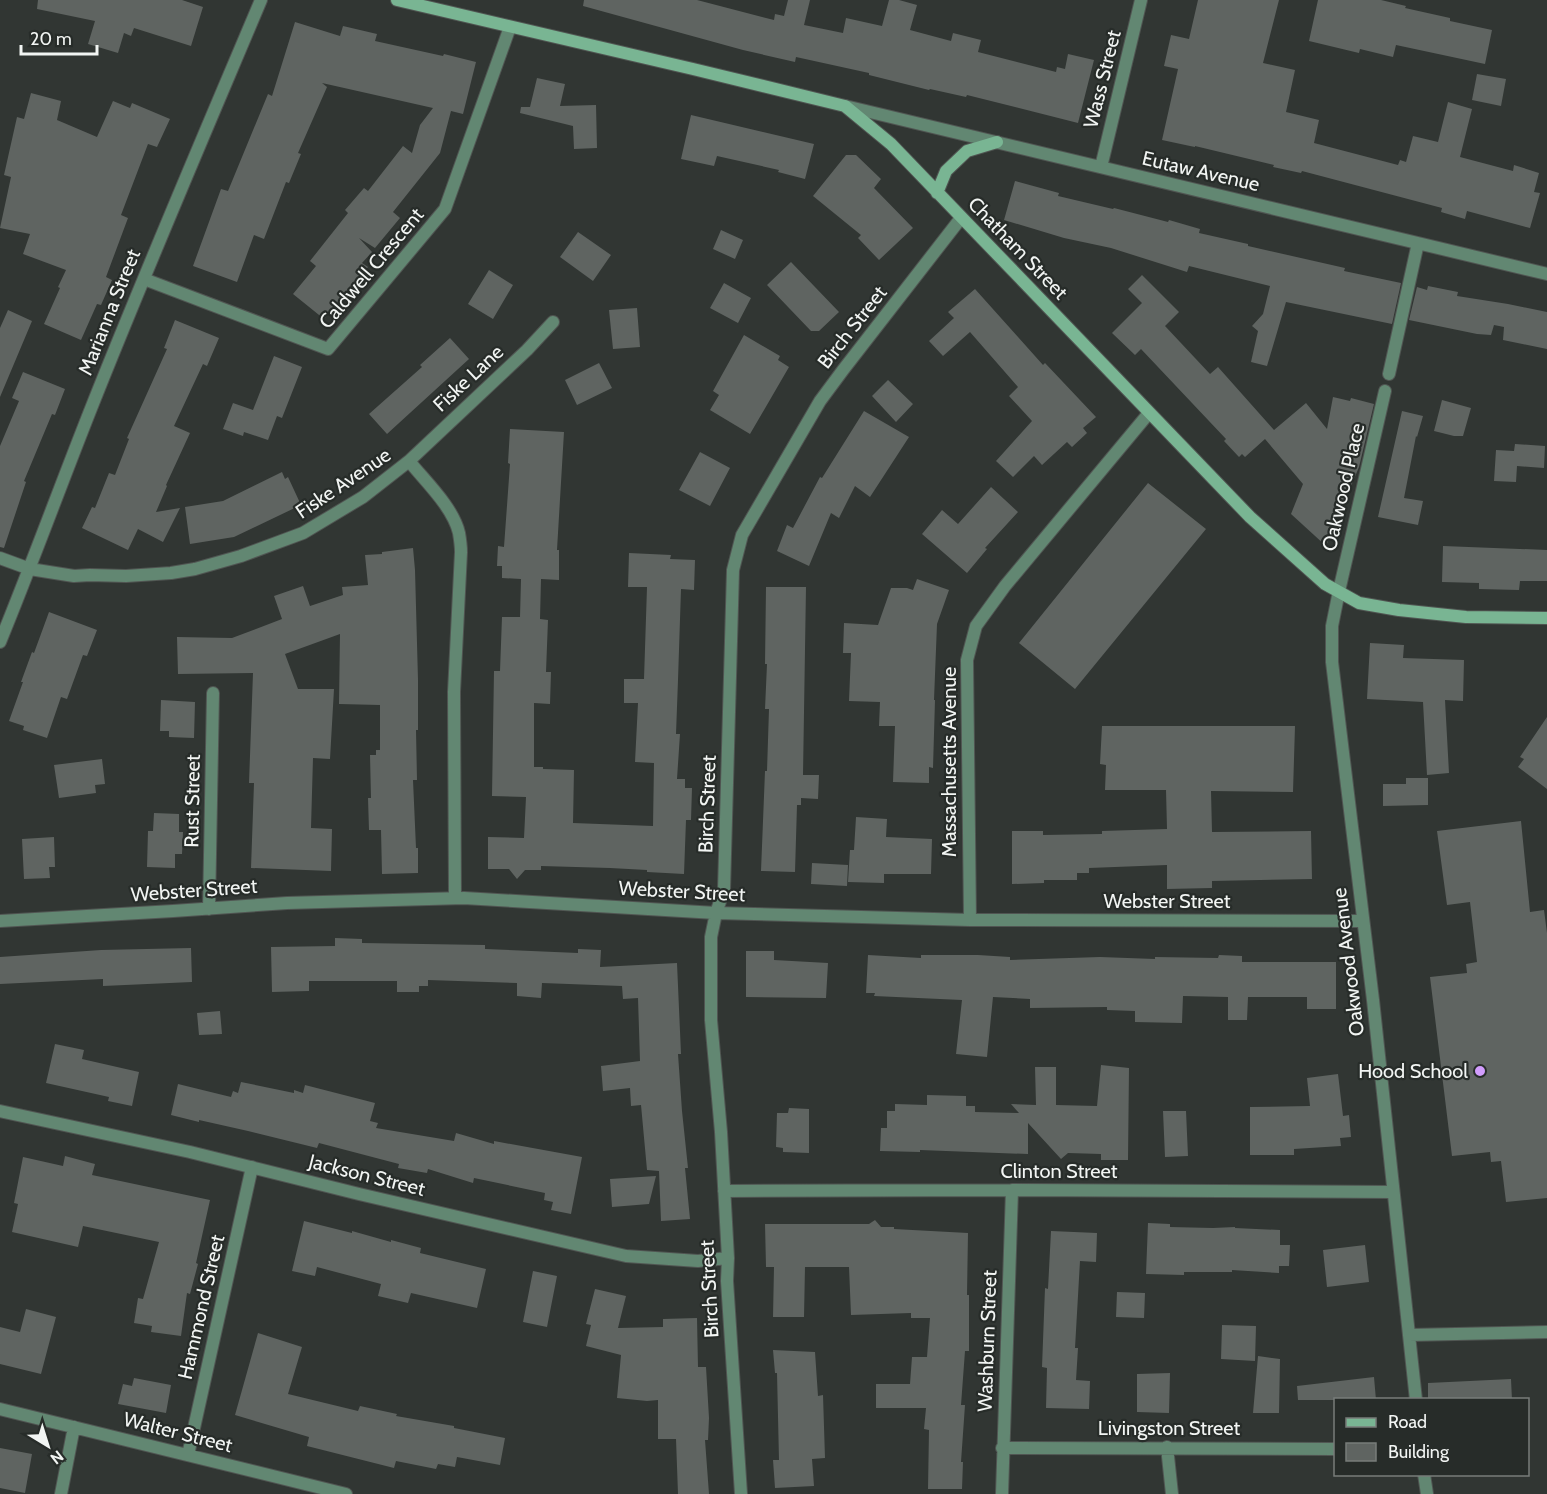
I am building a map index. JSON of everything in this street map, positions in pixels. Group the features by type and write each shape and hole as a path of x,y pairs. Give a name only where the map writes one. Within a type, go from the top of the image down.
{"main road":[{"name":"Chatham Street","path":"397,0 845,106 891,144 1250,517 1325,584 1359,603 1399,610 1466,617 1547,618"},
{"path":"937,193 946,171 967,151 997,142"}],"street":[{"name":"Marianna Street","path":"0,642 92,405 261,0"},
{"name":"Wass Street","path":"1101,167 1141,0"},
{"name":"Caldwell Crescent","path":"144,279 328,348 445,209 510,27"},
{"name":"Eutaw Avenue","path":"845,106 1547,274"},
{"name":"Birch Street","path":"741,1494 726,1281 728,1258 721,1132 711,1020 711,937 724,890 733,570 742,535 820,401 961,218"},
{"path":"1389,374 1418,243"},
{"name":"Fiske Lane","path":"409,461 527,350 553,322"},
{"name":"Oakwood Place","path":"1339,591 1385,391"},
{"name":"Massachusetts Avenue","path":"970,920 967,660 976,626 1005,586 1149,413"},
{"name":"Fiske Avenue","path":"0,558 30,569 74,576 171,573 216,564 303,533 363,497 409,461 443,503 459,531 461,552 454,692 455,898"},
{"name":"Oakwood Avenue","path":"1339,591 1332,626 1332,662 1374,1011 1416,1398"},
{"name":"Rust Street","path":"209,909 213,693"},
{"name":"Webster Street","path":"0,921 338,901 455,898 716,913 970,920 1363,921"},
{"name":"Jackson Street","path":"0,1111 190,1152 370,1197 626,1256 698,1261 728,1258"},
{"name":"Hammond Street","path":"188,1455 252,1167"},
{"name":"Washburn Street","path":"1002,1494 1012,1190"},
{"name":"Clinton Street","path":"724,1191 1393,1192"},
{"path":"1409,1335 1547,1332"},
{"name":"Walter Street","path":"0,1409 346,1494"},
{"path":"61,1494 74,1427"},
{"path":"1167,1447 1173,1494"},
{"name":"Livingston Street","path":"1002,1448 1334,1449"},
{"path":"1424,1476 1427,1494"}],"building":[{"path":"38,0 182,0 203,7 191,46 134,28 131,36 124,33 118,53 88,44 95,21 37,9"},
{"path":"584,0 697,0 774,20 775,14 784,16 788,0 810,0 804,25 843,33 846,18 882,26 889,0 899,0 917,5 910,30 951,41 953,33 981,40 978,52 1056,72 1057,67 1065,69 1068,54 1094,60 1078,123 967,95 966,97 929,90 869,75 869,73 796,57 795,62 743,50 583,6"},
{"path":"1198,0 1279,0 1263,63 1295,70 1286,112 1319,120 1314,143 1398,165 1400,160 1406,162 1413,136 1438,142 1448,102 1472,109 1460,157 1513,171 1514,165 1539,173 1534,192 1540,193 1530,228 1467,211 1465,219 1441,212 1442,208 1302,171 1301,173 1273,167 1274,165 1162,140 1178,69 1164,66 1171,35 1189,39"},
{"path":"1318,0 1381,0 1450,18 1450,21 1492,30 1485,64 1396,45 1393,57 1360,49 1359,53 1309,41"},
{"path":"295,22 340,36 343,26 377,34 375,41 476,62 463,114 451,111 440,153 393,212 400,218 375,248 359,238 372,252 362,263 368,267 324,319 293,294 316,266 310,261 348,213 345,210 364,188 368,191 403,146 412,153 420,125 433,108 322,83 327,87 298,153 301,154 289,183 286,182 264,239 254,235 237,282 193,266 221,189 228,191 268,94 272,96"},
{"path":"1477,74 1506,79 1501,106 1472,100"},
{"path":"537,78 565,84 560,106 596,105 597,148 574,149 573,126 520,113 521,107 530,107"},
{"path":"31,93 61,101 57,120 97,137 113,101 130,108 132,103 170,119 157,147 148,144 121,215 128,218 106,277 112,280 101,305 97,304 81,340 44,324 66,270 23,254 30,234 0,228 11,177 4,175 17,117 24,119"},
{"path":"691,115 814,144 805,179 778,172 779,170 717,156 714,166 681,159"},
{"path":"846,155 856,155 881,179 874,188 913,228 879,260 858,238 861,235 813,196"},
{"path":"1015,181 1059,193 1058,196 1168,222 1169,220 1200,229 1199,233 1345,268 1344,271 1401,283 1392,324 1286,302 1267,366 1251,362 1258,331 1252,326 1263,314 1270,286 1189,266 1187,272 1111,248 1064,238 1004,220"},
{"path":"721,230 743,240 735,259 713,249"},
{"path":"578,232 611,255 593,281 560,257"},
{"path":"791,262 839,312 819,331 811,331 767,285"},
{"path":"489,270 513,285 493,319 468,304"},
{"path":"1142,275 1179,312 1165,326 1210,374 1218,367 1274,430 1306,403 1327,429 1333,397 1350,401 1351,398 1374,404 1359,467 1326,546 1291,514 1303,484 1265,439 1245,457 1242,454 1239,457 1224,441 1226,439 1141,349 1135,355 1112,333 1142,303 1128,289"},
{"path":"724,283 751,298 738,323 710,308"},
{"path":"1428,286 1458,292 1457,296 1547,312 1547,349 1503,340 1504,327 1494,325 1491,335 1477,334 1409,320 1417,287 1427,290"},
{"path":"975,289 1043,365 1045,363 1096,417 1083,428 1087,433 1072,447 1067,442 1042,465 1034,456 1013,477 996,461 1032,421 1009,396 1018,387 970,332 943,356 929,341 954,318 948,312"},
{"path":"637,308 640,347 613,349 609,310"},
{"path":"8,310 32,321 0,397 0,328"},
{"path":"175,320 219,338 207,366 203,364 174,426 190,433 156,512 180,508 163,542 138,529 128,550 82,528 92,507 95,508 109,473 115,475 129,439 127,438 167,349 164,348"},
{"path":"744,335 780,356 778,360 789,367 750,434 710,410 719,395 713,391"},
{"path":"450,338 469,359 387,434 369,414 422,367 420,365"},
{"path":"274,356 302,367 282,418 277,416 268,440 244,432 243,436 223,429 233,403 253,410"},
{"path":"599,363 612,388 577,405 565,380"},
{"path":"23,372 65,389 24,481 26,482 4,548 0,547 0,446 19,401 12,398"},
{"path":"888,380 913,404 896,422 872,396"},
{"path":"1442,400 1471,408 1463,436 1434,431"},
{"path":"864,411 909,437 870,497 855,486 839,518 831,513 809,566 777,551 787,525 793,528 820,477 822,478"},
{"path":"1402,411 1423,416 1416,436 1404,498 1423,501 1418,525 1378,517"},
{"path":"510,429 564,432 557,550 559,550 559,580 541,579 540,619 548,620 546,672 551,672 550,704 534,703 534,767 574,770 573,823 653,826 654,763 635,762 638,703 624,703 624,679 644,679 647,587 628,587 629,553 671,555 670,559 695,560 694,590 681,589 676,734 680,734 677,779 685,779 685,788 692,788 691,820 686,820 684,874 647,872 647,870 541,866 541,870 525,870 517,879 509,869 488,869 488,837 524,838 526,797 492,796 494,671 500,671 502,617 520,617 521,579 502,578 502,566 497,566 498,546 504,547"},
{"path":"1515,444 1545,446 1544,468 1517,466 1516,482 1494,481 1496,450 1514,451"},
{"path":"700,452 730,468 710,506 679,490"},
{"path":"282,472 285,479 288,477 301,505 234,537 190,544 185,507 223,501"},
{"path":"1148,483 1206,529 1075,689 1019,643"},
{"path":"991,487 1018,512 985,548 987,549 967,573 922,534 942,510 958,524"},
{"path":"1443,546 1547,550 1547,581 1520,581 1519,590 1479,589 1479,583 1442,582"},
{"path":"413,548 418,730 416,730 417,780 413,780 418,873 382,874 381,830 369,830 368,798 371,798 370,755 376,755 376,750 380,750 380,705 339,704 340,634 285,654 298,689 334,689 330,759 313,758 311,828 332,829 331,871 251,868 254,783 249,783 253,673 178,674 177,637 232,638 282,619 274,596 303,586 310,606 343,595 342,587 368,585 365,555"},
{"path":"917,579 949,590 937,624 933,768 929,767 929,783 893,782 895,726 879,726 880,702 849,701 851,653 843,653 844,623 878,625 891,588 913,590"},
{"path":"766,587 806,587 803,775 819,775 818,799 801,798 801,805 797,805 795,872 761,871 769,709 765,709"},
{"path":"49,612 97,630 87,656 83,655 67,699 61,697 47,738 23,730 24,726 9,721 32,652 34,653"},
{"path":"1370,643 1404,645 1403,658 1464,660 1463,701 1445,700 1449,773 1427,775 1423,702 1367,699"},
{"path":"161,700 195,702 194,738 169,737 169,731 160,731"},
{"path":"1547,717 1547,789 1518,767 1524,759 1520,757"},
{"path":"1102,726 1295,726 1293,792 1211,791 1212,832 1311,831 1312,879 1212,881 1212,888 1167,889 1167,865 1089,868 1089,873 1077,873 1077,880 1044,880 1044,883 1012,884 1012,831 1043,831 1043,835 1102,834 1102,831 1167,829 1166,790 1105,790 1106,765 1100,764"},
{"path":"102,759 105,784 95,785 96,793 59,798 54,765"},
{"path":"1406,778 1428,778 1428,805 1383,806 1383,784 1406,784"},
{"path":"154,813 179,814 179,832 183,832 182,854 175,854 175,868 147,867 148,831 153,831"},
{"path":"856,817 887,819 886,837 932,839 931,874 884,874 884,883 848,882 850,850 854,850"},
{"path":"1521,821 1530,912 1544,910 1547,933 1547,1198 1506,1202 1501,1161 1491,1162 1490,1152 1452,1156 1430,977 1467,973 1466,964 1477,962 1470,902 1447,905 1437,831"},
{"path":"54,837 55,867 49,867 50,878 24,879 22,839"},
{"path":"812,863 848,865 847,886 811,884"},
{"path":"335,938 362,939 362,943 485,945 485,949 578,953 578,949 601,950 600,967 677,963 681,1054 678,1054 690,1219 661,1221 659,1171 647,1170 641,1105 631,1106 630,1088 603,1091 601,1066 640,1061 638,998 623,999 622,986 542,983 541,998 517,996 517,983 428,980 428,986 419,986 419,992 397,992 397,981 309,981 309,991 272,992 271,947 335,946"},
{"path":"191,948 192,982 103,986 103,979 0,984 0,957 101,950"},
{"path":"746,951 774,951 774,960 828,963 826,998 746,997"},
{"path":"868,955 921,958 921,955 978,955 1010,957 1010,960 1100,957 1218,958 1219,955 1242,956 1242,962 1336,962 1336,1009 1307,1009 1307,997 1248,997 1247,1020 1228,1020 1228,997 1183,996 1182,1023 1135,1022 1135,1011 1107,1010 1107,1007 1030,1008 1030,999 993,997 987,1057 956,1054 962,1000 874,996 875,993 866,993"},
{"path":"220,1011 222,1034 199,1035 197,1013"},
{"path":"55,1044 84,1050 82,1059 139,1072 132,1106 108,1101 109,1097 46,1083"},
{"path":"1101,1065 1129,1068 1128,1160 1101,1160 1101,1154 1068,1153 1061,1159 1028,1123 1028,1154 920,1150 920,1152 880,1151 881,1128 887,1128 887,1111 895,1111 895,1104 927,1105 927,1095 966,1096 966,1106 975,1106 975,1112 1019,1113 1011,1104 1036,1105 1035,1067 1056,1067 1056,1105 1097,1106"},
{"path":"1338,1074 1343,1116 1349,1115 1351,1137 1340,1138 1341,1146 1294,1149 1294,1155 1250,1155 1250,1107 1310,1106 1307,1078"},
{"path":"241,1082 294,1093 294,1090 303,1093 305,1085 375,1103 370,1121 378,1123 376,1128 454,1141 456,1133 494,1144 494,1141 582,1157 571,1214 551,1210 553,1202 544,1200 545,1193 474,1178 473,1183 428,1169 427,1173 398,1168 399,1164 319,1143 317,1148 171,1115 178,1084 231,1097 233,1091 238,1093"},
{"path":"789,1108 809,1109 809,1153 783,1152 783,1148 776,1147 777,1113 788,1113"},
{"path":"1163,1111 1186,1111 1188,1156 1165,1157"},
{"path":"65,1156 95,1164 92,1175 210,1200 196,1263 198,1264 190,1294 187,1293 181,1336 151,1332 152,1326 134,1323 138,1298 143,1299 159,1242 83,1226 78,1247 12,1232 18,1204 14,1203 23,1157 63,1166"},
{"path":"656,1176 649,1204 612,1207 610,1179"},
{"path":"875,1220 881,1227 894,1227 894,1229 968,1233 969,1351 965,1351 961,1405 965,1405 961,1462 963,1462 962,1489 928,1489 929,1430 924,1429 926,1408 876,1408 876,1384 910,1384 912,1357 927,1357 930,1318 911,1318 911,1313 851,1315 849,1267 805,1267 804,1317 773,1317 774,1267 766,1267 765,1224 869,1224"},
{"path":"304,1221 391,1242 391,1240 421,1248 420,1253 486,1269 477,1308 411,1293 408,1303 378,1296 381,1284 317,1267 315,1276 292,1271"},
{"path":"1148,1223 1170,1224 1170,1227 1280,1230 1280,1245 1290,1245 1289,1266 1279,1266 1279,1273 1232,1270 1232,1272 1184,1272 1184,1275 1146,1274"},
{"path":"1051,1231 1097,1233 1096,1262 1080,1261 1075,1348 1078,1348 1076,1380 1090,1381 1089,1409 1046,1408 1047,1368 1042,1367 1045,1288 1048,1289"},
{"path":"1365,1245 1369,1282 1327,1287 1323,1250"},
{"path":"533,1271 557,1276 547,1327 523,1322"},
{"path":"595,1289 626,1296 618,1328 663,1327 663,1319 697,1318 698,1367 706,1367 709,1418 708,1440 705,1440 709,1494 678,1494 676,1439 658,1439 658,1400 617,1398 621,1355 586,1346 591,1325 586,1324"},
{"path":"1117,1292 1145,1293 1144,1318 1116,1317"},
{"path":"26,1309 56,1317 41,1374 0,1364 0,1327 20,1332"},
{"path":"1222,1325 1256,1326 1255,1361 1221,1359"},
{"path":"258,1333 302,1347 288,1394 358,1411 360,1406 397,1414 396,1416 505,1438 500,1465 457,1457 455,1467 438,1464 436,1469 396,1461 394,1468 307,1446 309,1437 235,1415"},
{"path":"773,1350 815,1352 818,1396 823,1395 825,1458 812,1459 814,1486 775,1488 773,1460 779,1460 777,1373 775,1373"},
{"path":"1258,1356 1280,1359 1279,1413 1253,1413"},
{"path":"1170,1373 1169,1413 1137,1412 1137,1374"},
{"path":"1374,1377 1376,1398 1298,1400 1297,1386"},
{"path":"134,1378 171,1385 166,1413 118,1404 123,1384 132,1386"},
{"path":"1511,1379 1512,1398 1428,1398 1428,1383"},
{"path":"0,1448 32,1454 25,1493 0,1488"}],"place":[{"name":"Hood School","path":"1480,1071"}]}
